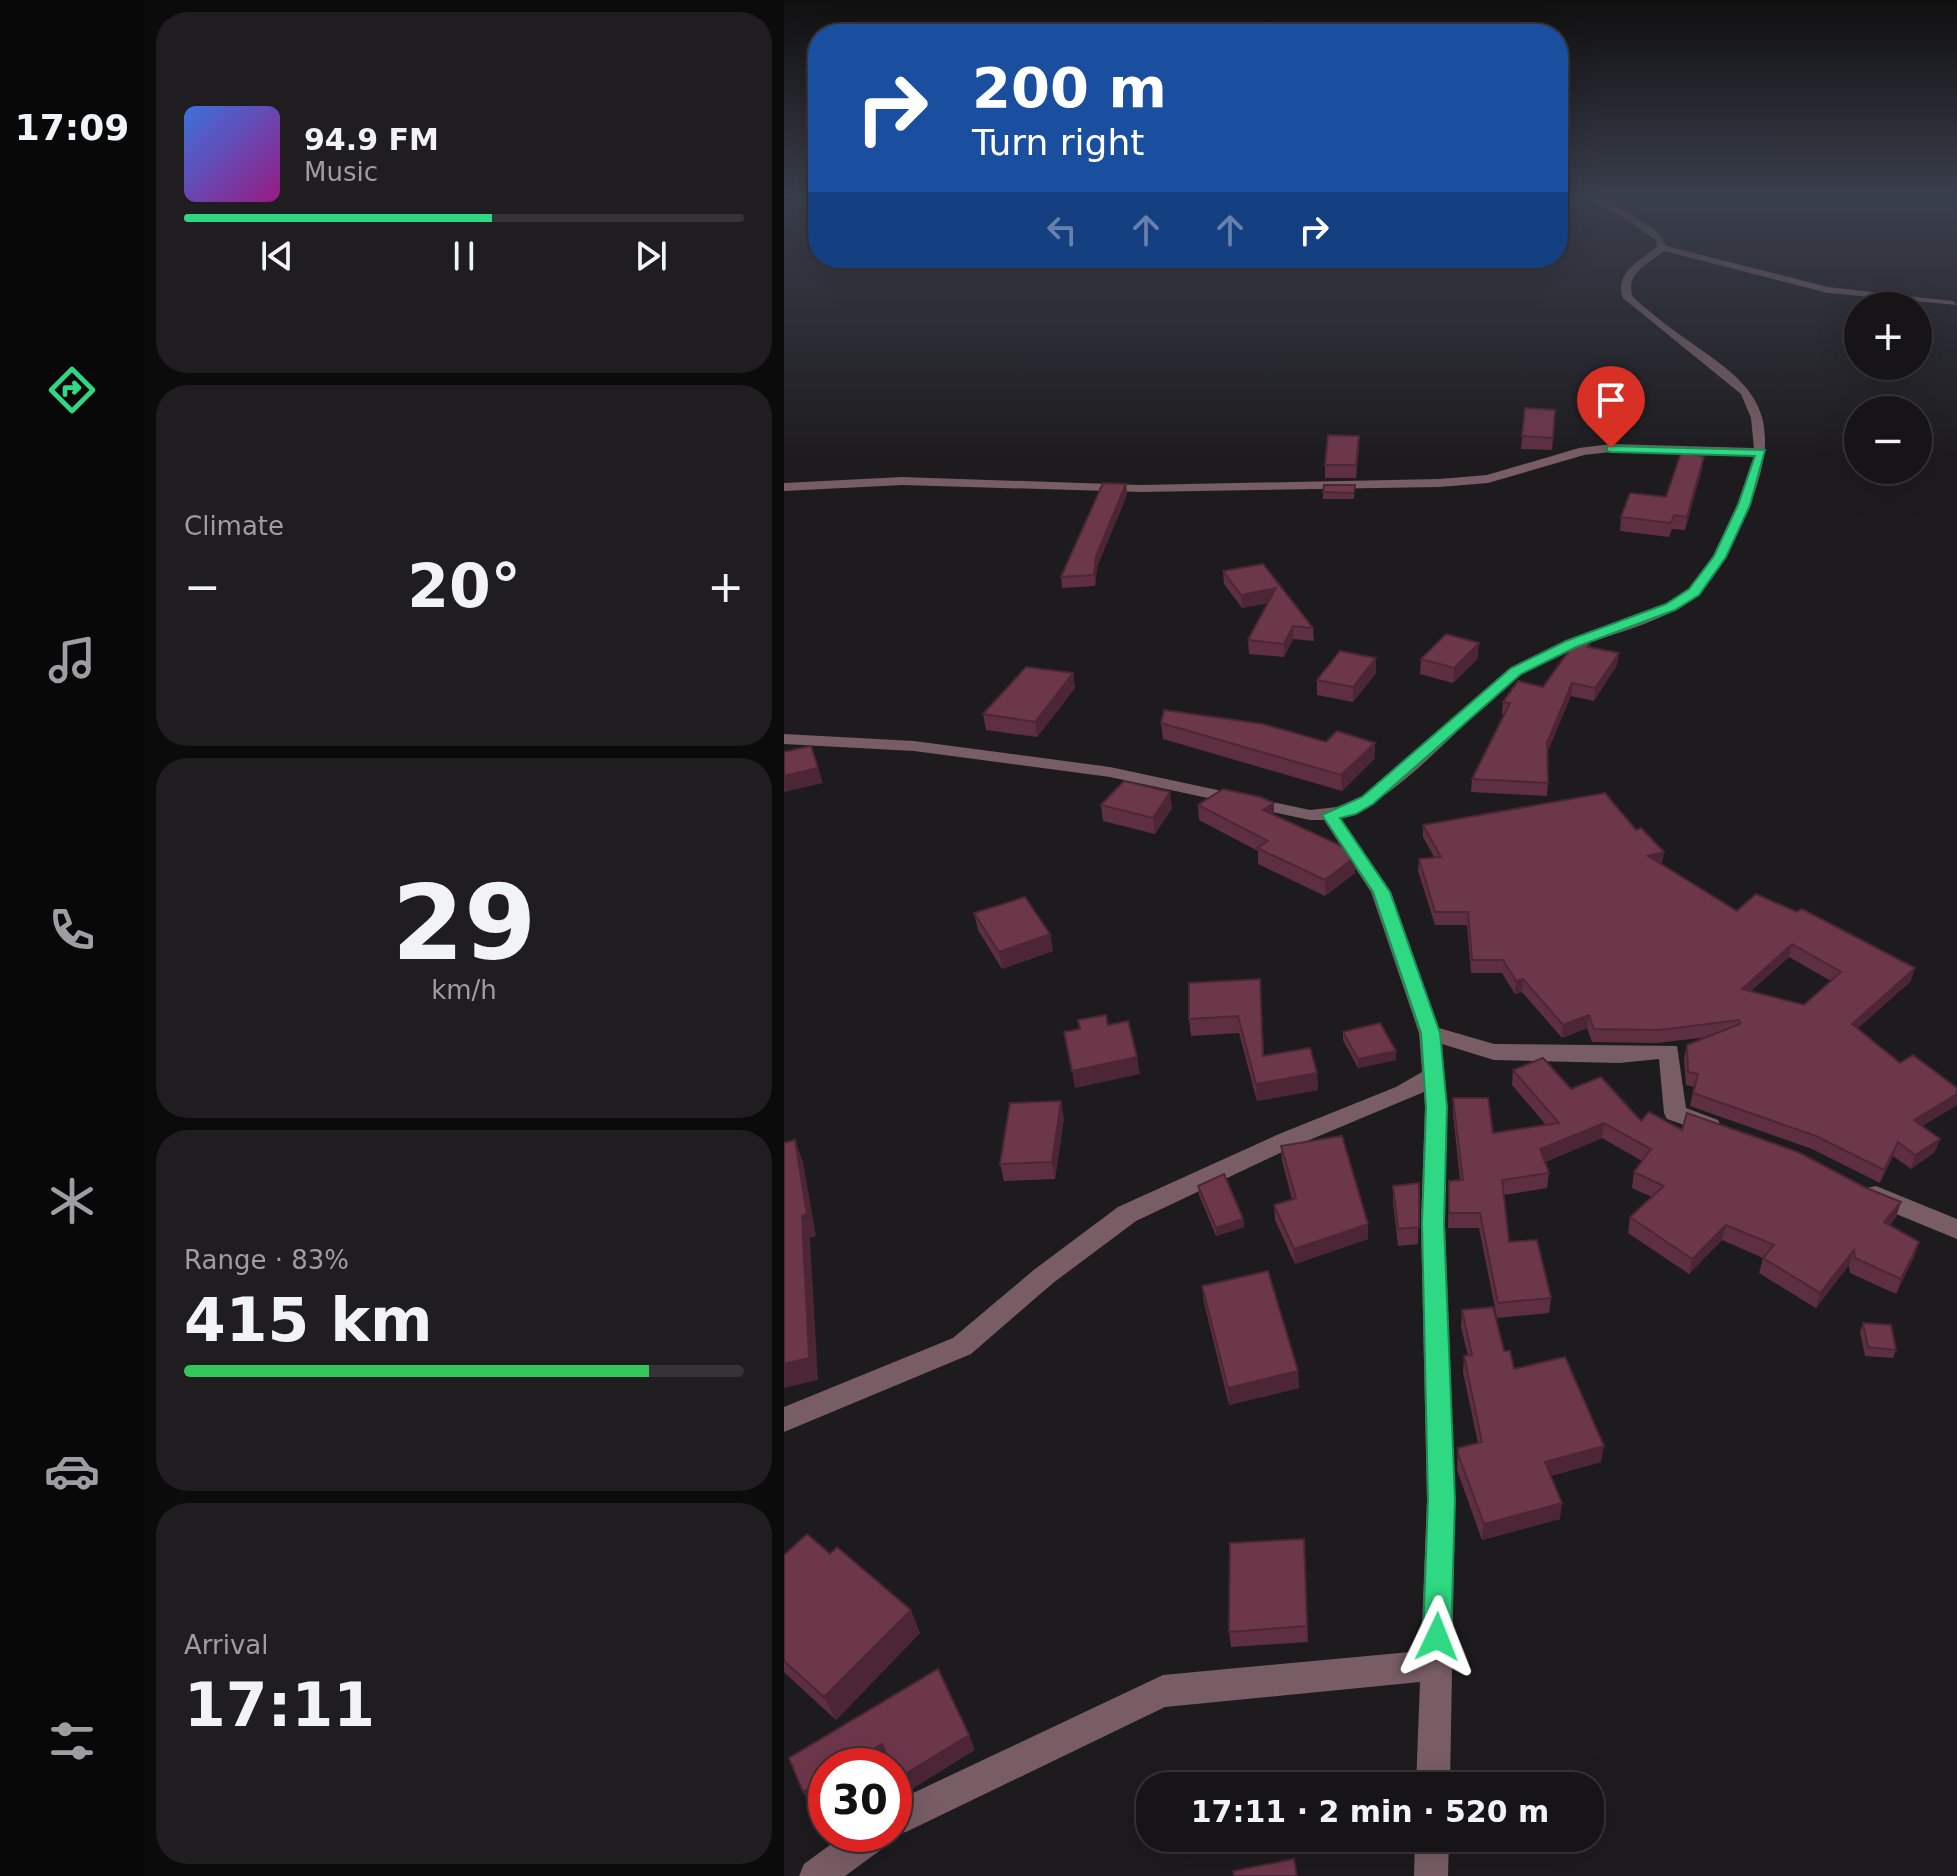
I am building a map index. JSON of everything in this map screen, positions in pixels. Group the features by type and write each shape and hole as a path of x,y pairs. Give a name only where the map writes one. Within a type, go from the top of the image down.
{"street":[{"path":"784,739 914,746 1110,772 1310,815 1330,815 1350,810 1367,801 1516,671 1571,644 1671,607 1694,592 1720,557 1744,505 1761,452 1757,418 1746,392 1722,369 1654,321 1628,298 1625,283"},
{"path":"1801,283 1828,290 1953,304"},
{"path":"784,487 813,483 950,481 1107,488 1439,483 1488,479 1583,451 1611,448 1761,452"},
{"path":"1330,815 1381,892 1430,1033 1436,1107 1433,1224 1441,1500 1433,1772"},
{"path":"1430,1033 1494,1052 1619,1055 1669,1051 1675,1113 1732,1133"},
{"path":"784,1420 962,1346 1044,1276 1127,1214 1287,1140 1404,1093 1434,1075"},
{"path":"1855,1185 1957,1229"},
{"path":"912,1811 1163,1691 1436,1665"},
{"path":"816,1876 849,1852"},
{"path":"1431,1876 1432,1852"}],"building":[{"path":"1525,408 1555,410 1553,438 1522,436"},
{"path":"1328,435 1359,436 1356,465 1325,465"},
{"path":"1681,453 1704,456 1687,517 1674,515 1671,523 1621,517 1630,493 1666,497"},
{"path":"1103,483 1126,484 1096,556 1094,575 1061,577"},
{"path":"1324,485 1355,485 1354,493 1323,492"},
{"path":"1263,564 1313,628 1293,626 1284,644 1248,640 1276,588 1241,595 1223,571"},
{"path":"1446,634 1479,643 1454,668 1421,659"},
{"path":"1586,635 1591,638 1588,647 1619,653 1595,688 1572,683 1547,743 1548,783 1472,779 1510,703 1503,702 1518,681 1543,687 1578,638"},
{"path":"1340,651 1376,658 1353,687 1317,680"},
{"path":"1026,667 1073,673 1035,722 983,714"},
{"path":"1164,710 1263,724 1326,742 1337,731 1375,743 1341,775 1161,723"},
{"path":"811,746 818,768 784,776 784,752"},
{"path":"1124,781 1170,792 1153,818 1101,805"},
{"path":"1223,789 1274,803 1263,810 1350,850 1355,857 1325,880 1257,848 1268,841 1198,805"},
{"path":"1605,793 1636,830 1641,828 1664,852 1648,856 1737,911 1756,894 1797,912 1802,909 1915,968 1852,1024 1900,1063 1913,1055 1957,1088 1957,1094 1914,1120 1940,1139 1915,1155 1898,1142 1884,1170 1816,1136 1693,1093 1698,1074 1688,1072 1687,1045 1740,1024 1739,1020 1659,1030 1594,1029 1589,1015 1563,1025 1523,979 1516,981 1503,960 1472,960 1468,912 1435,912 1419,859 1441,857 1423,825","holes":["1792,944 1841,972 1804,1005 1742,989"]},
{"path":"1025,897 1050,934 999,952 974,913"},
{"path":"1260,979 1263,1056 1310,1048 1317,1073 1256,1084 1238,1016 1189,1019 1189,983"},
{"path":"1106,1015 1108,1025 1128,1021 1137,1057 1072,1071 1064,1032 1080,1029 1078,1020"},
{"path":"1380,1023 1396,1051 1358,1059 1343,1032"},
{"path":"1543,1058 1571,1089 1601,1077 1641,1121 1649,1112 1682,1130 1687,1113 1798,1152 1864,1187 1901,1202 1884,1222 1919,1242 1901,1279 1855,1258 1854,1250 1820,1293 1763,1258 1774,1245 1726,1225 1692,1259 1630,1217 1664,1186 1634,1172 1651,1149 1604,1123 1540,1149 1549,1173 1502,1180 1509,1242 1537,1240 1551,1298 1498,1303 1480,1213 1449,1213 1449,1181 1463,1180 1453,1098 1488,1098 1493,1133 1559,1123 1513,1070"},
{"path":"1061,1101 1052,1162 1000,1164 1010,1103"},
{"path":"1342,1136 1368,1224 1294,1249 1274,1205 1296,1198 1281,1146"},
{"path":"795,1140 807,1214 802,1216 809,1358 784,1364 784,1143"},
{"path":"1224,1174 1243,1219 1216,1228 1198,1186"},
{"path":"1419,1183 1419,1227 1398,1229 1393,1186"},
{"path":"1268,1271 1298,1371 1228,1388 1202,1286"},
{"path":"1493,1307 1504,1351 1510,1351 1514,1369 1565,1357 1604,1446 1545,1462 1562,1503 1484,1524 1458,1454 1458,1448 1482,1442 1464,1356 1472,1355 1462,1310"},
{"path":"1863,1323 1891,1325 1896,1350 1868,1347"},
{"path":"807,1534 830,1554 837,1547 911,1610 824,1697 784,1661 784,1555"},
{"path":"1304,1539 1307,1626 1229,1632 1230,1543"},
{"path":"938,1669 969,1735 912,1770 912,1748 884,1748 882,1744 875,1748 808,1748 808,1789 803,1792 789,1758"},
{"path":"1294,1859 1297,1876 1234,1876 1233,1871"}],"route":[{"path":"1437,1637 1441,1500 1433,1224 1436,1107 1430,1033 1381,892 1330,815 1350,810 1367,801 1516,671 1571,644 1671,607 1694,592 1720,557 1744,505 1761,452 1611,448"}]}
